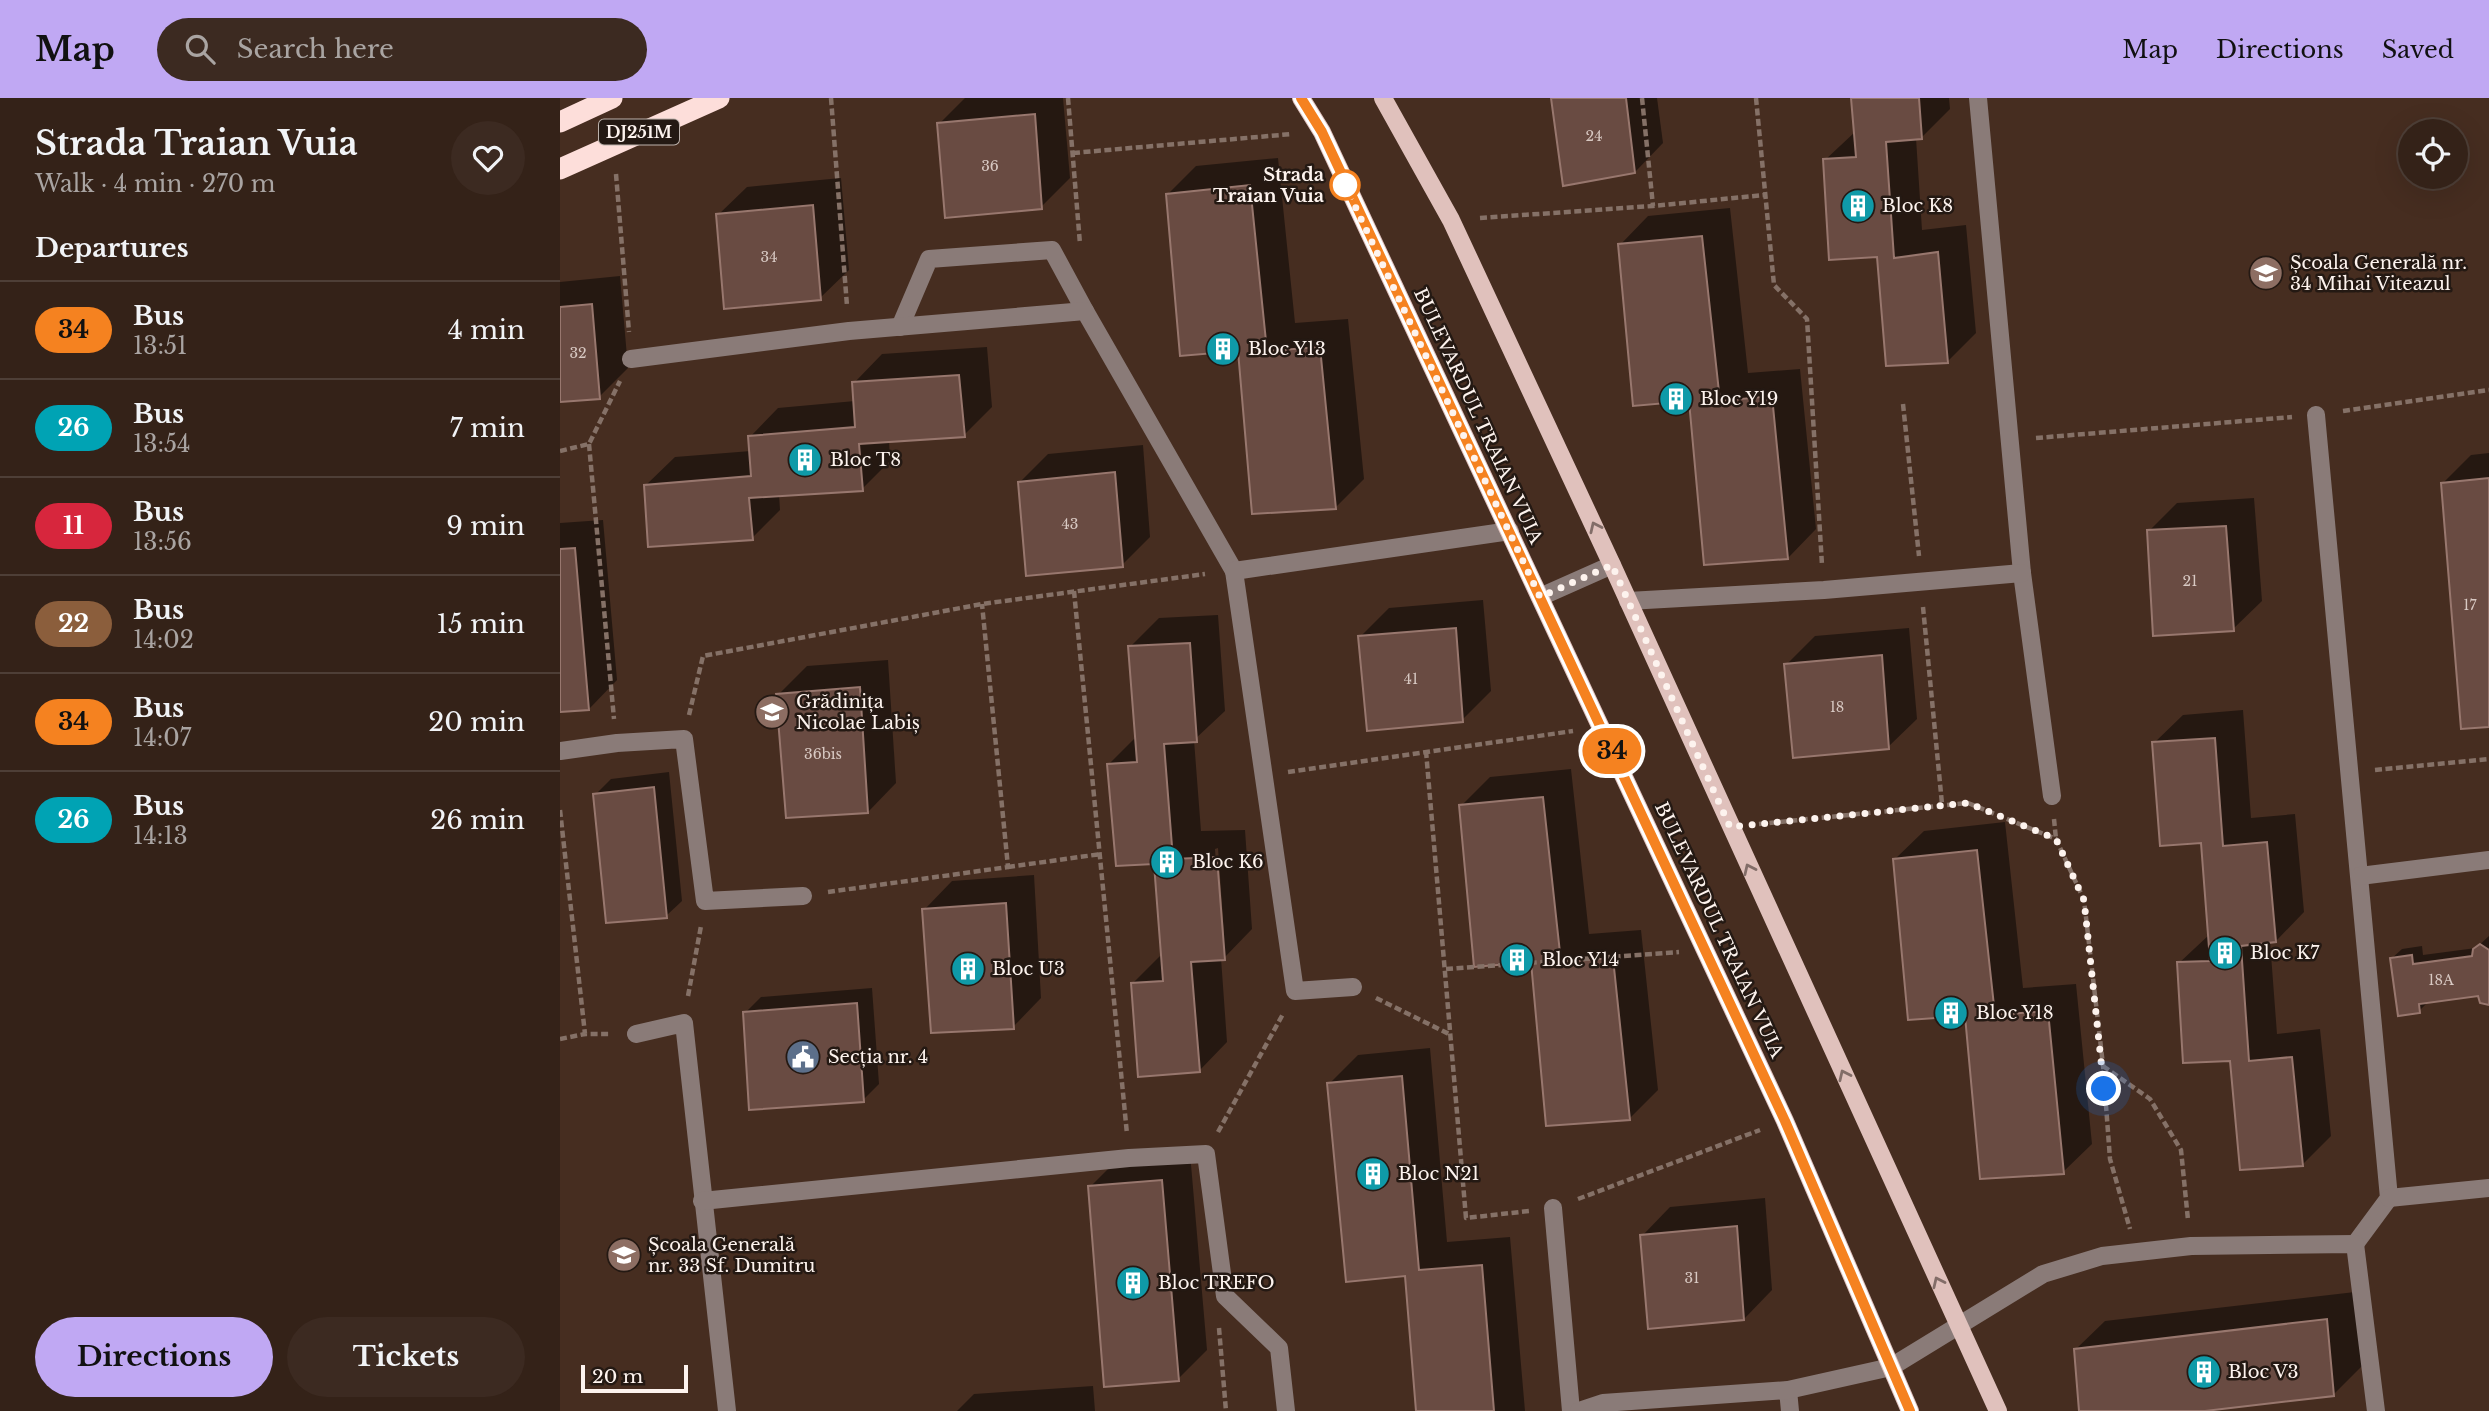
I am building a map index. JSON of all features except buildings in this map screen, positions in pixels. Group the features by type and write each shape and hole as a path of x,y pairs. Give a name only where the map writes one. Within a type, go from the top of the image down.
{"highway":[{"name":"DJ251M","path":"560,122 612,98"},
{"name":"DJ251M","path":"560,169 719,98"}],"main road":[{"name":"BULEVARDUL TRAIAN VUIA","path":"1301,98 1322,132 1706,950 1785,1121 1910,1411"},
{"path":"1383,98 1451,220 1612,565 1998,1411"}],"street":[{"path":"1978,98 2022,573 2052,796"},
{"path":"900,327 929,259 1052,250 1234,570 1295,991 1353,987"},
{"path":"631,359 849,331 1085,311"},
{"path":"2316,415 2389,1198 2355,1244 2376,1411"},
{"path":"1234,570 1510,531"},
{"path":"1540,597 1612,565"},
{"path":"1628,601 1824,590 2022,573"},
{"path":"560,751 617,743 684,739 705,901 803,896"},
{"path":"2360,876 2489,860"},
{"path":"636,1034 684,1023 727,1411"},
{"path":"702,1201 1129,1158 1206,1154 1225,1296 1279,1348 1286,1411"},
{"path":"2389,1198 2489,1188"},
{"path":"1553,1208 1571,1411"},
{"path":"1579,1411 1603,1403 1788,1390 1891,1367 2043,1274 2102,1256 2191,1246 2355,1244"},
{"path":"1788,1390 1790,1411"}],"path":[{"path":"831,98 849,331"},
{"path":"1068,98 1080,245"},
{"path":"1642,98 1653,206"},
{"path":"1756,98 1774,285 1807,319 1824,590"},
{"path":"1073,153 1322,132"},
{"path":"614,143 631,359 589,444 617,743"},
{"path":"1451,220 1653,206 1764,195"},
{"path":"2011,440 2316,415 2489,390"},
{"path":"560,451 589,444"},
{"path":"684,739 703,656 982,604 1234,570"},
{"path":"1074,591 1129,1158"},
{"path":"982,604 1009,867"},
{"path":"1262,776 1601,727"},
{"path":"1426,751 1466,1218 1553,1208 1785,1121"},
{"path":"2349,772 2489,759"},
{"path":"1730,827 1968,803 2056,839 2084,900 2103,1065 2110,1159 2136,1251"},
{"path":"560,810 585,1034"},
{"path":"803,896 1101,855"},
{"path":"684,1023 705,901"},
{"path":"1446,969 1706,950"},
{"path":"1353,987 1451,1035"},
{"path":"1206,1154 1295,991"},
{"path":"560,1039 585,1034 636,1034"},
{"path":"2103,1065 2150,1099 2181,1150 2191,1246"},
{"path":"1225,1296 1217,1308 1226,1411"}],"bus line":[{"name":"34","path":"1301,98 1322,132 1706,950 1785,1121 1910,1411"}],"place":[{"name":"Strada Traian Vuia","path":"1345,185"},
{"name":"Bloc K8","path":"1858,206"},
{"name":"Școala Generală nr. 34 Mihai Viteazul","path":"2266,273"},
{"name":"Bloc Y13","path":"1223,349"},
{"name":"Bloc Y19","path":"1676,399"},
{"name":"Bloc T8","path":"805,460"},
{"name":"Grădinița Nicolae Labiș","path":"772,712"},
{"name":"Bloc K6","path":"1167,862"},
{"name":"Bloc K7","path":"2225,953"},
{"name":"Bloc Y14","path":"1517,960"},
{"name":"Bloc U3","path":"968,969"},
{"name":"Bloc Y18","path":"1951,1013"},
{"name":"Secția nr. 4","path":"803,1057"},
{"name":"Bloc N21","path":"1373,1174"},
{"name":"Școala Generală nr. 33 Sf. Dumitru","path":"624,1255"},
{"name":"Bloc TREFO","path":"1133,1283"},
{"name":"Bloc V3","path":"2204,1372"}],"route":[{"path":"1345,185 1540,597 1612,565 1730,827 1968,803 2056,839 2084,900 2104,1089"}]}
